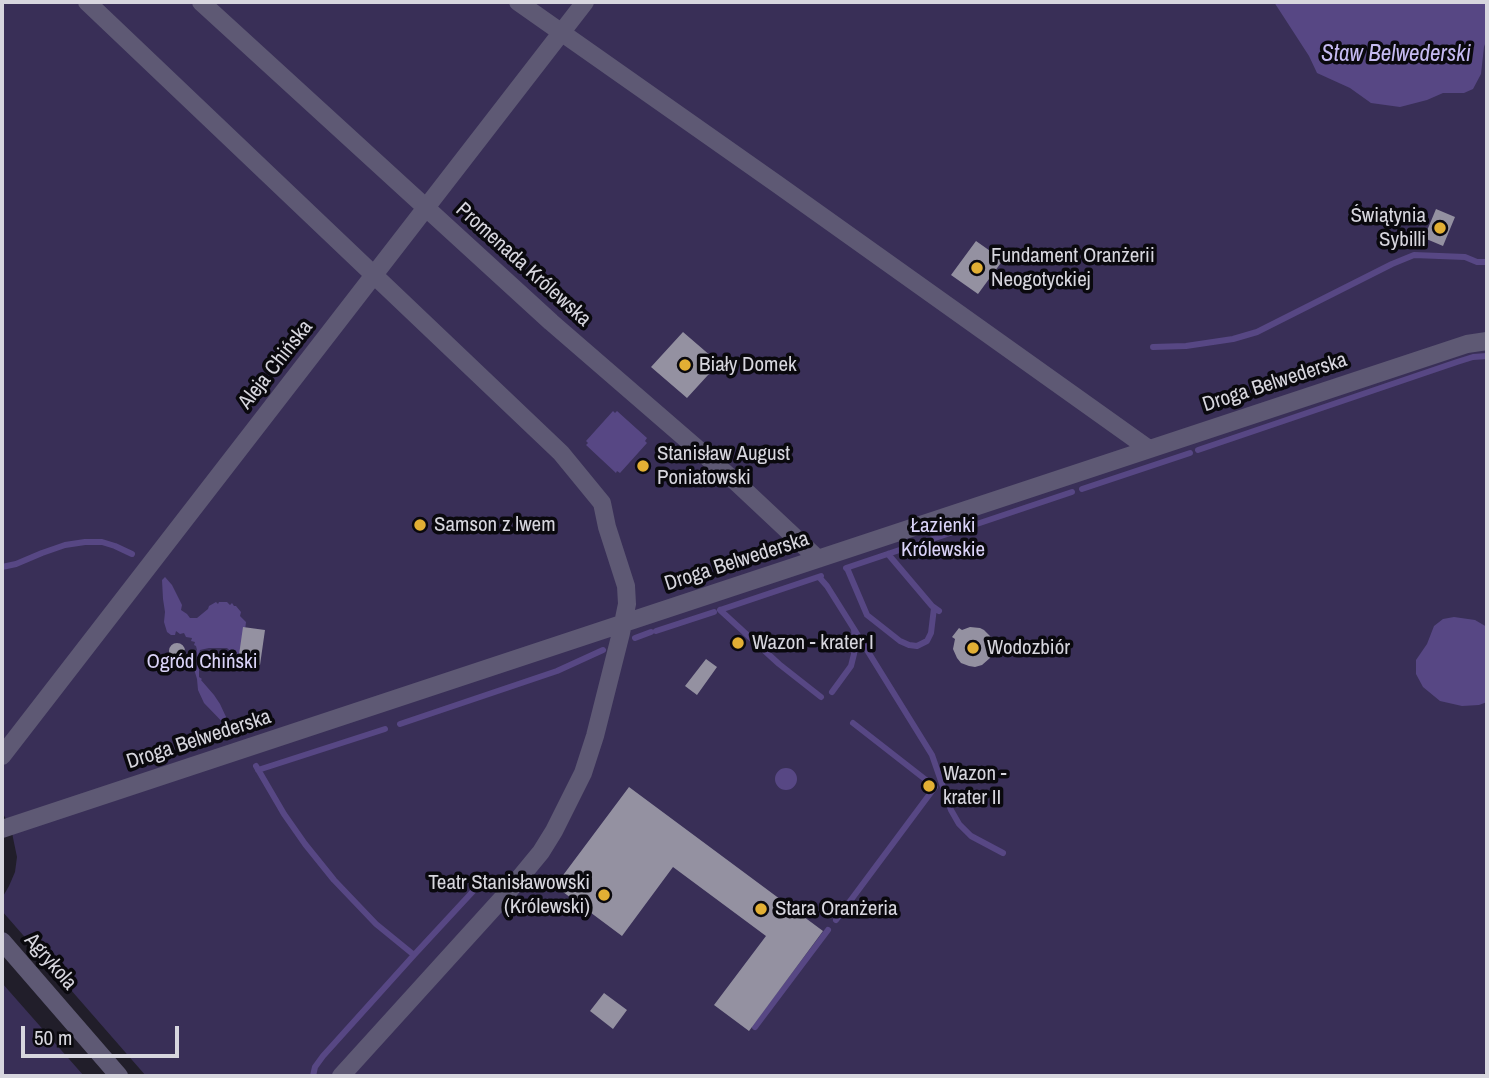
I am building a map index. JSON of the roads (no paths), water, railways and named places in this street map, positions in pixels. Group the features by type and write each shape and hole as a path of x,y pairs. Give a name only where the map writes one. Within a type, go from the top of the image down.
{"street":[{"path":"87,2 556,448 602,503 627,595 614,665 585,765 554,831 541,852 508,892 341,1076"},
{"name":"Promenada Królewska","path":"201,2 551,321 737,483 818,559"},
{"path":"518,2 1149,449"},
{"name":"Aleja Chińska","path":"2,756 585,2"},
{"name":"Droga Belwederska","path":"2,829 1467,344 1487,341"},
{"name":"Agrykola","path":"2,941 119,1076"}],"water":[{"name":"Staw Belwederski","path":"1274,2 1487,2 1487,38 1481,74 1473,89 1464,93 1443,93 1400,107 1371,103 1350,88 1317,73"},
{"path":"613,411 617,411 647,438 647,443 620,473 616,473 586,445 586,441"},
{"path":"165,577 182,605 181,610 190,618 197,618 216,602 227,602 236,606 246,622 241,666 236,656 227,648 209,648 200,650 199,654 199,677 214,695 236,732 233,733 204,703 198,690 194,669 194,655 197,650 195,642 184,633 176,631 175,635 171,635 167,632 162,580"},
{"path":"1454,617 1475,620 1487,627 1487,702 1479,705 1462,706 1440,701 1423,687 1416,674 1416,660 1427,644 1434,626 1443,619"},
{"path":"782,768 790,768 797,775 797,783 790,790 782,790 775,783 775,775"}],"waterway":[{"path":"1153,347 1186,346 1233,339 1257,332 1414,255 1465,257 1477,262 1487,262"},
{"path":"1198,450 1457,362 1487,356"},
{"path":"1082,489 1190,453"},
{"path":"846,568 1072,492"},
{"path":"2,567 65,545 85,542 102,542 132,554"},
{"path":"888,554 939,611"},
{"path":"847,568 867,615 900,641 917,646 927,641 931,633 934,608"},
{"path":"720,610 821,576"},
{"path":"819,577 854,629 851,666 832,692"},
{"path":"720,610 779,664 821,697"},
{"path":"656,631 714,612"},
{"path":"854,629 932,755 951,810 959,824 971,836 1003,853"},
{"path":"635,638 651,632"},
{"path":"400,724 557,671 603,650"},
{"path":"836,920 935,787 853,723"},
{"path":"258,770 385,729"},
{"path":"256,766 284,814 334,880 376,924 414,955 323,1056 315,1067 313,1076"},
{"path":"414,955 477,887 492,885 499,890"},
{"path":"755,1027 828,930"}],"place":[{"name":"Świątynia Sybilli","path":"1440,228"},
{"name":"Fundament Oranżerii Neogotyckiej","path":"977,268"},
{"name":"Biały Domek","path":"685,365"},
{"name":"Stanisław August Poniatowski","path":"643,466"},
{"name":"Samson z lwem","path":"420,525"},
{"name":"Wazon - krater I","path":"738,643"},
{"name":"Wodozbiór","path":"973,648"},
{"name":"Wazon - krater II","path":"929,786"},
{"name":"Teatr Stanisławowski (Królewski)","path":"604,895"},
{"name":"Stara Oranżeria","path":"761,909"}],"park label":[{"name":"Łazienki Królewskie","path":"943,538"},
{"name":"Ogród Chiński","path":"202,662"}]}
